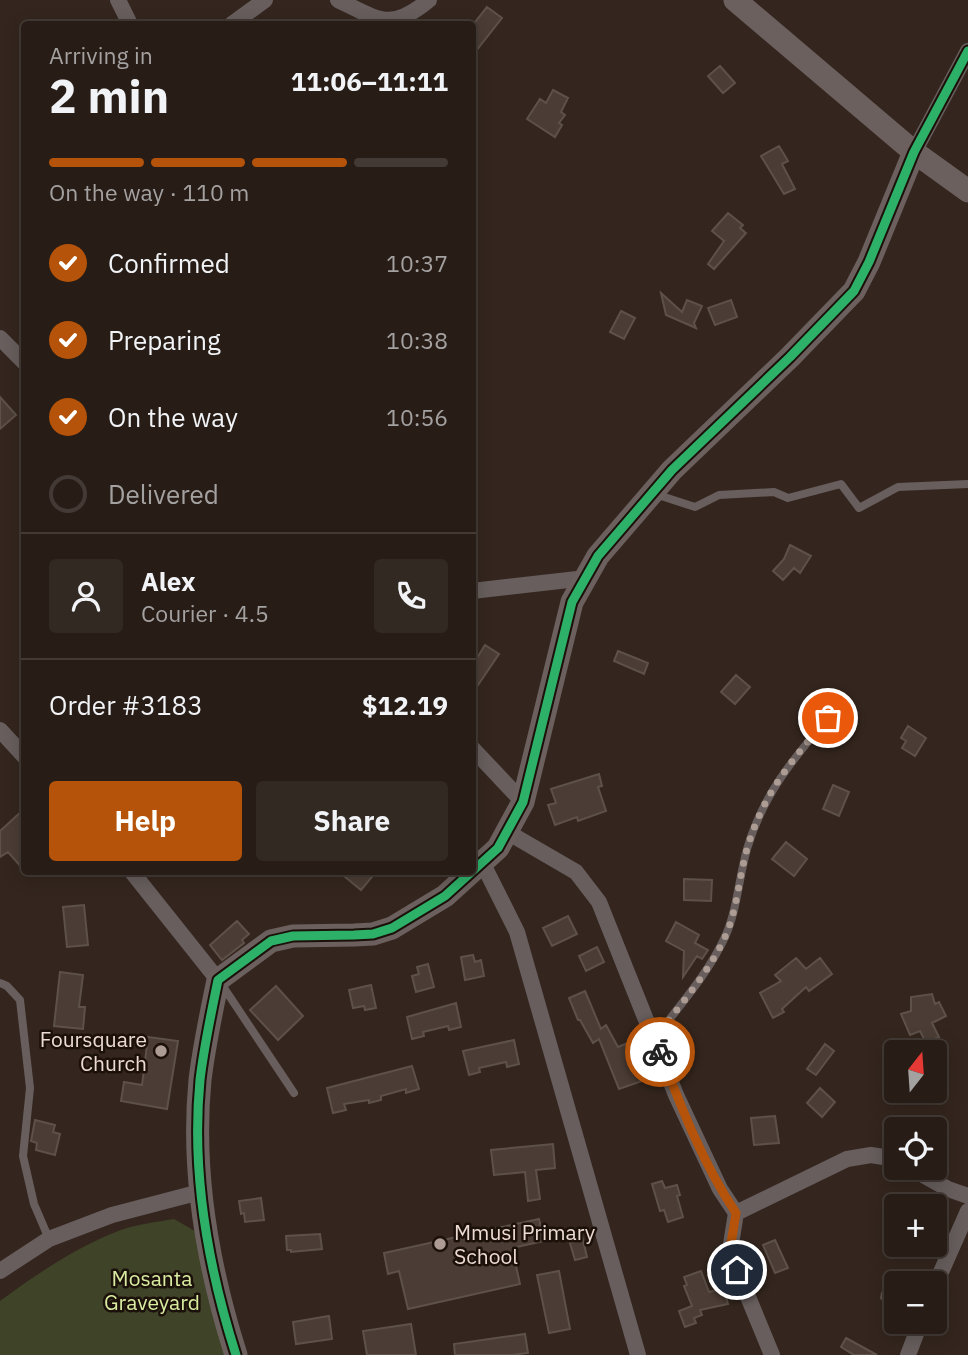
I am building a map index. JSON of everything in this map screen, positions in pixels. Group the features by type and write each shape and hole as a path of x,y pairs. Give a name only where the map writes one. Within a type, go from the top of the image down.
{"street":[{"path":"118,0 128,21"},
{"path":"236,21 265,0"},
{"path":"338,0 378,19 401,20 429,0"},
{"path":"736,0 914,152 968,191"},
{"path":"476,869 498,848 523,802 572,602 598,556 672,470 790,358 853,291 869,262 914,152 968,51"},
{"path":"0,338 21,359"},
{"path":"476,591 586,578"},
{"path":"0,730 21,753"},
{"path":"476,752 523,802"},
{"path":"507,832 576,872 599,902 676,1095 706,1162 736,1213 731,1244 737,1270 772,1355"},
{"path":"482,864 517,932 638,1355"},
{"path":"134,875 218,980"},
{"path":"236,1355 210,1258 198,1160 200,1084 205,1039 218,980 271,941 293,936 354,935 392,928 445,896 469,875"},
{"path":"736,1213 847,1159 871,1155 884,1157"},
{"path":"932,1180 968,1196"},
{"path":"0,1271 49,1239 112,1214 200,1192"},
{"path":"942,1271 968,1211"},
{"path":"908,1355 916,1334"}],"lane":[{"path":"652,493 695,507 719,495 774,492 788,498 841,484 859,508 898,487 968,484"},
{"path":"655,1038 704,973 724,939 732,919 747,847 763,804 786,768 828,718"},
{"path":"218,980 294,1093"},
{"path":"0,983 7,986 20,1000 30,1088 23,1156 34,1204 49,1239"}],"green space":[{"name":"Mosanta Graveyard","path":"174,1219 207,1238 236,1355 0,1355 0,1301 58,1261 89,1244 134,1226"}],"building":[{"path":"487,7 502,18 476,51 476,21"},
{"path":"720,66 735,83 723,93 708,76"},
{"path":"553,90 568,98 561,112 565,115 559,123 562,125 555,137 527,119 540,99 546,103"},
{"path":"779,146 788,161 782,164 795,189 784,194 761,156"},
{"path":"728,213 743,225 740,228 746,233 714,269 708,264 724,241 712,231"},
{"path":"661,293 682,312 687,300 702,306 694,323 696,328 666,315"},
{"path":"731,300 737,317 715,325 708,308"},
{"path":"621,311 635,318 624,339 610,332"},
{"path":"0,397 16,415 0,429"},
{"path":"790,545 811,556 800,573 794,568 783,580 773,571 784,559"},
{"path":"485,645 499,654 476,688 476,657"},
{"path":"618,651 648,663 644,674 614,661"},
{"path":"736,675 750,687 735,704 721,692"},
{"path":"908,726 926,738 915,756 902,748 906,741 901,738"},
{"path":"599,774 602,786 598,787 606,811 578,821 577,817 555,825 548,805 556,803 551,789"},
{"path":"833,785 849,792 839,816 823,809"},
{"path":"21,812 21,867 8,852 0,857 0,831"},
{"path":"786,842 807,859 794,876 772,859"},
{"path":"343,875 374,875 361,890"},
{"path":"684,879 712,880 711,901 684,900"},
{"path":"84,905 88,945 67,947 63,907"},
{"path":"568,916 577,934 552,946 543,928"},
{"path":"237,921 249,934 242,940 244,943 222,960 210,945"},
{"path":"676,922 699,935 695,943 708,950 702,959 697,956 683,977 684,951 666,941"},
{"path":"597,947 604,962 586,971 579,956"},
{"path":"473,955 475,962 481,960 484,976 465,980 461,957"},
{"path":"796,958 806,969 820,958 832,974 809,991 806,987 782,1009 784,1012 773,1018 760,993 781,981 775,975"},
{"path":"428,964 434,987 416,992 412,976 419,974 417,967"},
{"path":"60,972 83,975 79,1007 85,1007 83,1029 54,1026"},
{"path":"371,985 376,1008 353,1008 349,990"},
{"path":"276,986 303,1016 278,1040 250,1010"},
{"path":"585,991 601,1029 606,1025 618,1047 630,1042 635,1052 631,1054 645,1080 619,1089 599,1039 593,1043 578,1020 569,998"},
{"path":"932,994 935,1004 939,1002 946,1016 932,1023 939,1037 924,1040 920,1031 910,1035 901,1014 911,1011 911,997"},
{"path":"456,1003 461,1027 449,1030 448,1026 423,1032 424,1036 412,1039 407,1017"},
{"path":"148,1037 178,1041 167,1109 121,1101 124,1082 142,1085"},
{"path":"514,1040 519,1064 507,1067 506,1062 479,1068 480,1072 469,1075 463,1051"},
{"path":"825,1044 834,1051 816,1075 807,1069"},
{"path":"412,1066 419,1089 406,1093 406,1089 381,1096 381,1100 369,1103 369,1100 344,1104 346,1110 333,1113 327,1088"},
{"path":"820,1088 835,1102 822,1117 807,1103"},
{"path":"775,1116 779,1143 754,1145 751,1118"},
{"path":"35,1120 55,1125 53,1132 60,1134 55,1155 36,1150 37,1143 31,1141"},
{"path":"553,1144 555,1168 536,1170 540,1199 528,1201 525,1172 494,1175 491,1150"},
{"path":"662,1181 665,1188 677,1185 683,1217 668,1222 664,1210 660,1211 652,1184"},
{"path":"261,1198 264,1220 245,1222 239,1201"},
{"path":"539,1219 544,1241 512,1248 520,1284 408,1309 399,1271 388,1274 384,1253"},
{"path":"320,1234 322,1249 291,1252 287,1250 286,1236"},
{"path":"582,1236 587,1257 575,1260 569,1240"},
{"path":"775,1240 788,1268 775,1273 763,1245"},
{"path":"559,1271 570,1329 549,1333 537,1275"},
{"path":"701,1271 709,1292 724,1288 728,1304 700,1310 702,1315 694,1318 696,1323 685,1327 679,1311 692,1306 684,1286 687,1285 684,1277"},
{"path":"329,1316 332,1339 296,1344 293,1322"},
{"path":"411,1324 416,1355 367,1355 363,1331"},
{"path":"525,1334 528,1353 455,1355 454,1344"},
{"path":"846,1338 877,1355 854,1355 841,1347"}],"cycle path":[{"path":"476,868 498,848 523,802 572,602 598,556 672,470 790,357 854,291 869,262 914,152 968,51"},
{"path":"236,1355 210,1254 198,1150 200,1080 218,980 271,941 293,936 373,934 392,928 445,896 468,875"}],"way so far":[{"path":"660,1052 655,1038 704,973 724,939 732,919 747,847 763,804 786,768 828,718"}],"place":[{"name":"Foursquare Church","path":"161,1051"},
{"name":"Mmusi Primary School","path":"440,1244"}],"route":[{"path":"660,1052 706,1162 736,1213 731,1244 737,1270"}]}
